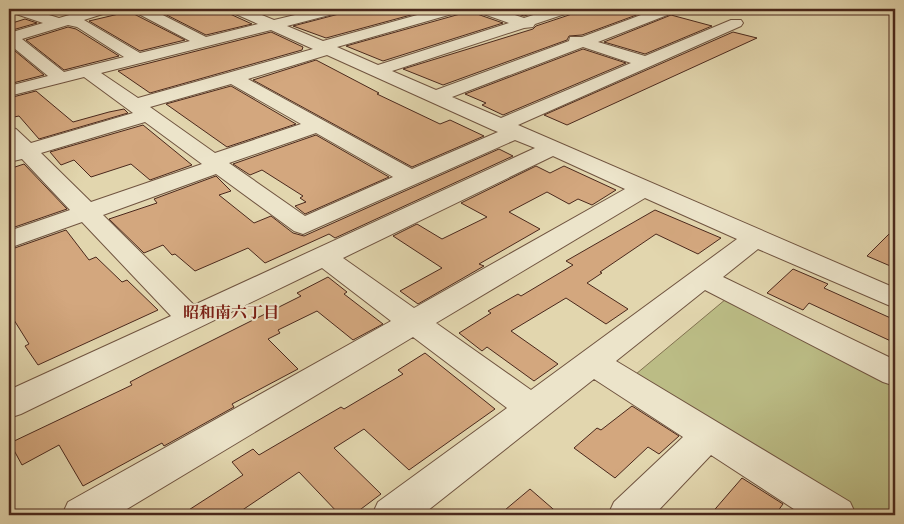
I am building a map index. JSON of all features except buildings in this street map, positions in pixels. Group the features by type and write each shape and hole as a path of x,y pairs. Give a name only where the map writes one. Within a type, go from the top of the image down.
{"street":[{"path":"15,9 56,15 82,24 138,59"},
{"path":"61,78 13,34 56,15 104,9"},
{"path":"140,9 204,42"},
{"path":"236,9 895,299"},
{"path":"9,91 329,9"},
{"path":"17,154 233,78 454,9"},
{"path":"482,9 646,62"},
{"path":"376,71 566,9"},
{"path":"435,97 670,9"},
{"path":"88,71 303,226 411,178 646,62 736,23"},
{"path":"233,78 411,178"},
{"path":"9,240 316,126"},
{"path":"9,133 17,154 85,212 191,320"},
{"path":"9,405 553,148"},
{"path":"82,515 644,188"},
{"path":"392,515 755,238"},
{"path":"324,257 532,408"},
{"path":"703,278 895,374"},
{"path":"593,362 836,515"},
{"path":"628,515 708,435"}],"green space":[{"path":"726,299 895,385 895,515 862,515 636,374"}],"district":[{"name":"昭和南六丁目","path":"231,314"}]}
